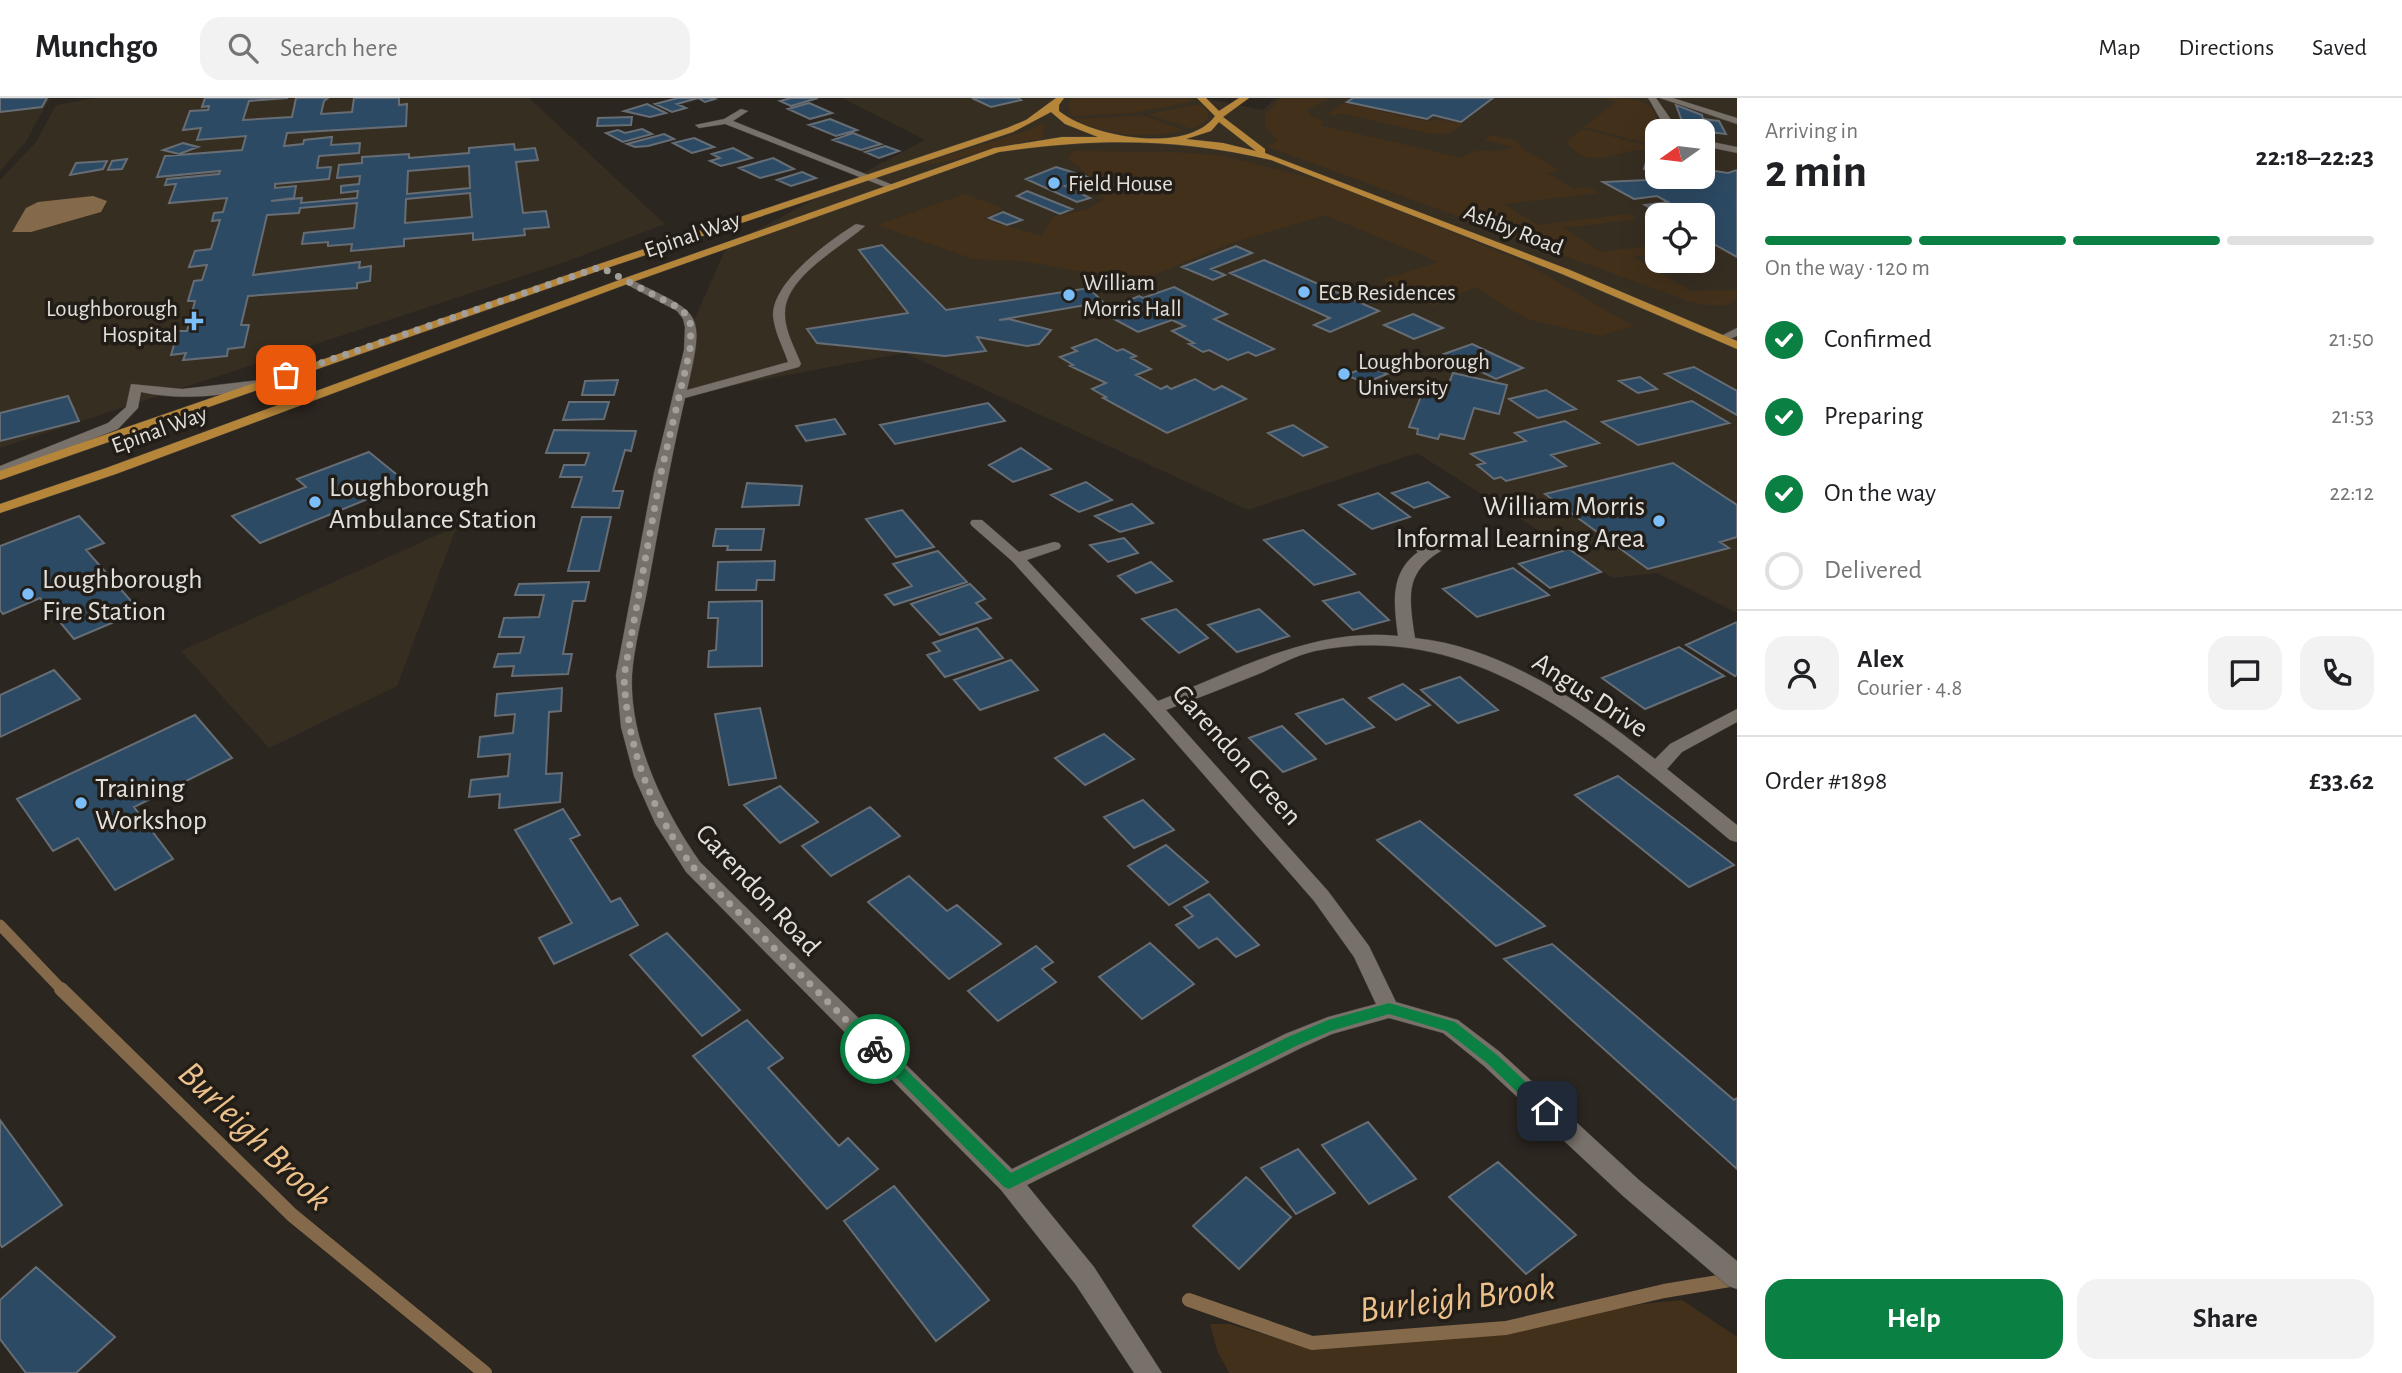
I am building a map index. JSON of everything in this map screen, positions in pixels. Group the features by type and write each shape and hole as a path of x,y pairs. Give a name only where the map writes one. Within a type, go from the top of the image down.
{"main road":[{"name":"Ashby Road","path":"1201,98 1247,142 1274,158"},
{"path":"1056,101 1055,112 1073,126 1098,134 1130,139 1161,139 1199,133 1214,125 1219,117 1245,98"},
{"name":"Epinal Way","path":"0,474 600,267 1010,130 1029,122 1056,101"},
{"name":"Epinal Way","path":"0,509 111,471 626,281 1009,148 1062,140 1130,139"},
{"name":"Ashby Road","path":"1161,139 1223,146 1274,158 1566,272 1737,345"},
{"path":"600,267 626,281"}],"street":[{"path":"1652,98 1667,119"},
{"path":"1664,98 1737,121"},
{"path":"1679,98 1737,115"},
{"path":"699,125 726,121 744,111"},
{"path":"726,121 893,187"},
{"path":"1715,145 1737,150"},
{"path":"681,395 795,364 780,322 779,307 799,276 841,236 860,226"},
{"name":"Garendon Road","path":"626,281 681,309 689,318 690,350 661,473 624,676 625,709 631,736 653,806 693,867 1009,1182 1085,1276 1149,1373"},
{"path":"1723,338 1737,332"},
{"path":"0,474 113,426 125,418 132,408 135,387 170,395 197,394 260,384"},
{"name":"Garendon Green","path":"977,523 1017,558 1155,708 1321,896 1362,952 1389,1009"},
{"path":"1404,537 1426,551"},
{"path":"1407,642 1402,606 1403,587 1411,564 1426,551 1450,540"},
{"path":"1017,558 1054,546"},
{"name":"Angus Drive","path":"1155,708 1313,646 1365,639 1407,642 1468,654 1538,685 1577,710 1737,835"},
{"path":"1656,770 1676,748 1737,715"},
{"path":"1009,1182 1293,1041 1328,1026 1389,1009 1450,1026 1492,1059 1631,1188 1729,1271"}],"shaded area":[{"path":"0,98 50,98 25,143 0,171"},
{"name":"Loughborough Hospital","path":"97,98 529,98 665,224 568,261 0,448 0,180 36,142 56,105"},
{"name":"Loughborough University","path":"842,98 1203,98 1263,110 1276,98 1737,98 1737,613 1657,573 1613,578 1417,453 1248,510 905,353 681,395 691,327 727,246 925,140"},
{"path":"1074,98 1187,98 1195,101 1132,113 1072,116 1068,104"},
{"path":"1281,98 1331,98 1307,109 1311,117 1324,121 1320,125 1462,158 1476,151 1499,151 1512,147 1484,140 1491,135 1516,140 1524,150 1559,170 1547,173 1573,189 1589,187 1598,193 1504,204 1537,225 1628,214 1637,219 1563,228 1601,252 1645,246 1645,255 1633,257 1645,264 1645,273 1660,273 1691,291 1737,290 1737,297 1728,305 1706,305 1688,301 1266,146 1278,141 1265,127 1265,114"},
{"path":"1604,98 1631,99 1653,110 1656,119 1645,119 1645,143 1584,127 1616,102"},
{"path":"1344,103 1431,122 1437,119 1463,124 1450,133 1432,134 1340,113 1334,116 1328,114"},
{"path":"1201,104 1209,117 1203,124 1192,129 1148,114"},
{"path":"1147,117 1185,131 1157,135 1114,133 1074,119"},
{"path":"1044,123 1042,139 915,166 1029,130"},
{"path":"1582,129 1645,145 1645,150 1598,158 1587,157 1576,152 1566,141"},
{"path":"1073,151 1175,152 1223,156 1334,184 1521,261 1633,326 1600,336 1527,319 1475,287 1433,306 1381,280 1439,262 1325,215 1231,243 1151,276 1084,272 1023,261 973,259 877,225 965,194 1003,208 983,219 1041,236 1053,217 1085,210 1104,200 1092,178 1068,158"},
{"path":"93,196 107,201 101,212 31,232 12,232 26,208 38,202"},
{"path":"457,526 397,686 269,748 181,651"},
{"path":"1682,1300 1737,1337 1737,1373 1229,1373 1217,1350 1210,1324 1229,1324 1310,1348 1453,1339 1643,1304"}],"building":[{"path":"0,98 47,98 42,107 0,112"},
{"path":"205,98 288,98 249,101 243,120 292,117 296,98 328,98 324,101 321,114 352,112 354,98 399,98 399,105 407,104 406,126 287,133 284,146 303,144 304,140 332,137 331,145 360,143 359,153 319,156 317,168 331,167 329,179 275,184 275,188 296,186 294,198 271,201 302,198 301,203 357,198 358,191 341,193 341,186 359,184 360,176 337,178 339,165 362,163 362,157 409,154 409,158 469,153 469,148 514,144 515,150 535,148 538,160 516,162 523,213 546,211 549,227 524,229 525,235 473,240 473,233 404,239 404,246 351,251 352,244 302,244 304,233 354,228 357,203 300,208 299,213 267,215 253,275 360,262 359,268 371,266 370,281 357,283 357,288 248,296 241,325 249,325 244,347 228,349 227,356 183,360 186,353 171,355 178,331 187,331 195,301 188,301 194,281 202,280 207,265 189,267 195,251 211,249 220,220 212,221 214,213 223,212 227,198 169,203 176,184 165,185 167,179 219,174 220,171 157,177 165,156 242,150 246,136 197,140 201,128 183,130 190,111 208,110 209,106 202,107","holes":["469,166 470,188 407,194 408,171","470,193 472,217 405,223 406,199"]},
{"path":"678,98 698,98 677,104 686,108 672,112 655,104"},
{"path":"698,98 712,98 715,99 705,102"},
{"path":"791,98 818,98 791,106 780,101"},
{"path":"972,98 1018,98 1021,100 991,107"},
{"path":"1353,98 1493,98 1461,122 1433,115 1427,119 1347,102"},
{"path":"809,103 832,113 810,119 788,109"},
{"path":"647,104 666,113 650,117 624,111"},
{"path":"1676,105 1702,115 1703,119 1681,119"},
{"path":"632,117 631,125 597,126 598,118"},
{"path":"830,119 857,130 836,136 809,125"},
{"path":"1715,120 1719,121 1726,134 1715,133"},
{"path":"642,129 652,134 623,142 606,133 618,130 625,133"},
{"path":"853,133 881,144 861,150 833,140"},
{"path":"664,134 674,139 648,146 635,147 627,144"},
{"path":"694,138 714,147 692,153 673,143"},
{"path":"183,143 198,147 179,154 163,150"},
{"path":"885,146 899,151 879,158 865,152"},
{"path":"733,148 752,158 721,166 710,161 720,158 712,154"},
{"path":"773,158 794,169 760,178 739,168"},
{"path":"127,159 122,169 108,170 112,161"},
{"path":"107,161 103,169 70,175 76,163"},
{"name":"Field House","path":"1056,167 1088,177 1065,186 1090,198 1077,202 1026,179"},
{"path":"1737,170 1737,257 1715,245 1715,203 1660,203 1668,202 1657,196 1634,199 1603,182 1645,180 1645,189 1715,189 1715,171 1728,173"},
{"path":"802,172 816,178 791,186 777,180"},
{"path":"1027,191 1072,209 1060,214 1017,196"},
{"path":"1003,212 1022,220 1007,225 989,218"},
{"name":"William Morris Hall","path":"882,245 946,310 1089,288 1103,302 999,320 1009,319 1051,330 1039,344 1027,346 977,337 986,351 945,356 817,343 807,329 908,313 859,250"},
{"path":"1236,246 1252,253 1211,269 1225,275 1213,280 1182,267"},
{"name":"ECB Residences","path":"1264,260 1379,311 1330,332 1314,325 1330,318 1230,273"},
{"name":"William Morris Hall","path":"1174,287 1227,314 1214,319 1274,349 1256,356 1248,352 1228,360 1189,344 1194,343 1172,331 1185,326 1172,320 1138,332 1101,312 1139,296 1143,298"},
{"path":"1413,314 1443,328 1414,339 1384,325"},
{"name":"William Morris Hall","path":"1096,339 1117,351 1123,349 1136,356 1131,358 1151,369 1136,375 1161,389 1167,386 1171,389 1195,379 1214,390 1222,386 1246,399 1167,433 1103,398 1106,397 1092,389 1106,383 1070,366 1073,365 1060,357 1077,351 1072,348"},
{"path":"1472,344 1523,368 1496,379 1444,354"},
{"path":"1369,366 1387,374 1365,383 1346,375"},
{"path":"1694,367 1737,391 1737,415 1665,374"},
{"path":"1453,373 1507,385 1499,414 1474,408 1464,439 1440,434 1438,439 1417,434 1418,429 1409,427 1422,394 1443,398"},
{"path":"1640,377 1657,389 1638,393 1619,381"},
{"path":"618,380 614,395 582,395 585,381"},
{"path":"1546,390 1576,409 1538,418 1509,399"},
{"path":"68,396 79,421 0,441 0,413"},
{"path":"1692,401 1729,423 1638,445 1602,422"},
{"path":"569,402 609,402 604,419 563,420"},
{"path":"988,403 1005,421 895,444 880,425"},
{"path":"835,419 845,434 806,441 796,426"},
{"path":"1565,421 1599,443 1551,455 1566,466 1506,481 1501,477 1494,479 1477,465 1485,463 1471,454 1526,441 1515,433"},
{"path":"1293,425 1327,447 1303,456 1268,433"},
{"path":"554,430 636,431 631,451 625,450 613,491 623,491 619,508 572,507 582,477 560,477 564,465 585,465 589,453 546,453"},
{"path":"1021,448 1051,469 1013,482 989,465"},
{"name":"Loughborough Ambulance Station","path":"369,452 407,483 260,543 232,516 306,487 297,479"},
{"name":"William Morris Informal Learning Area","path":"1673,463 1737,505 1737,537 1720,542 1729,548 1648,569 1545,494"},
{"path":"1086,482 1112,500 1079,512 1051,495"},
{"path":"1428,482 1449,497 1414,508 1392,493"},
{"path":"747,483 802,486 799,505 742,507"},
{"path":"1378,493 1410,517 1372,529 1339,505"},
{"path":"1132,504 1153,523 1120,532 1095,516"},
{"path":"902,510 934,547 896,557 866,519"},
{"name":"Loughborough Fire Station","path":"79,516 104,543 86,550 140,611 74,639 40,598 3,614 0,610 0,546"},
{"path":"582,517 611,517 599,571 568,571"},
{"path":"716,529 764,529 761,550 727,550 728,546 713,546"},
{"path":"1303,530 1355,574 1314,585 1264,540"},
{"path":"1124,538 1138,553 1108,562 1090,545"},
{"path":"1569,549 1601,572 1550,588 1519,564"},
{"path":"938,551 967,582 894,605 885,595 912,586 893,564"},
{"path":"775,561 774,580 757,580 756,590 716,590 718,562"},
{"path":"1151,562 1172,581 1136,593 1118,576"},
{"path":"1513,568 1549,595 1477,617 1443,589"},
{"path":"589,582 585,601 573,601 563,654 572,654 568,674 512,676 514,666 494,667 498,654 520,653 524,637 499,637 504,618 539,617 544,595 515,595 519,584"},
{"path":"970,584 985,599 976,603 991,618 940,635 911,604"},
{"path":"1359,592 1389,620 1353,630 1323,601"},
{"path":"762,601 762,666 708,667 709,651 716,650 718,618 708,618 709,602"},
{"path":"1176,609 1208,638 1179,653 1142,619"},
{"path":"1259,609 1289,636 1237,652 1208,625"},
{"path":"1737,622 1735,676 1686,645"},
{"path":"977,628 1003,658 945,677 927,655 940,651 933,643"},
{"path":"1679,647 1724,676 1645,709 1602,678"},
{"path":"1011,660 1038,690 980,710 954,680"},
{"path":"54,670 80,699 0,737 0,695"},
{"path":"1460,677 1498,710 1458,723 1421,690"},
{"path":"1403,684 1430,705 1396,720 1369,698"},
{"path":"562,688 561,711 549,712 546,774 562,773 560,802 499,808 500,794 469,797 471,780 508,776 510,754 478,757 480,737 513,733 515,714 495,716 497,694"},
{"path":"1343,699 1374,727 1326,744 1296,714"},
{"path":"760,708 776,778 729,785 715,714"},
{"name":"Training Workshop","path":"195,715 232,758 134,807 173,859 115,890 78,838 53,851 17,799"},
{"path":"1282,726 1316,759 1283,772 1249,738"},
{"path":"1104,734 1134,759 1085,785 1055,758"},
{"path":"1618,776 1734,865 1689,887 1575,795"},
{"path":"780,786 818,822 780,843 744,805"},
{"path":"1143,800 1174,830 1134,848 1104,817"},
{"path":"870,807 900,836 831,876 802,846"},
{"path":"563,809 580,835 570,839 611,902 620,898 638,925 554,964 539,938 572,923 515,830"},
{"path":"1420,821 1545,926 1496,946 1377,840"},
{"path":"1166,845 1208,882 1169,905 1128,866"},
{"path":"909,876 947,911 957,905 1001,944 949,979 868,902"},
{"path":"1209,894 1259,945 1236,957 1217,938 1199,948 1176,925 1193,916 1184,907"},
{"path":"667,933 740,1010 702,1036 630,955"},
{"path":"1150,943 1194,984 1142,1019 1099,977"},
{"path":"1552,944 1734,1100 1737,1098 1737,1169 1504,959"},
{"path":"1036,946 1053,962 1042,969 1056,982 998,1021 968,991"},
{"path":"747,1020 783,1058 768,1068 839,1146 848,1138 878,1169 827,1209 693,1056"},
{"path":"0,1120 62,1205 2,1247 0,1244"},
{"path":"1368,1122 1416,1179 1369,1204 1322,1145"},
{"path":"1298,1149 1335,1193 1296,1214 1261,1168"},
{"path":"1498,1162 1576,1235 1526,1274 1449,1197"},
{"path":"1246,1177 1291,1217 1239,1269 1193,1226"},
{"path":"894,1186 989,1300 936,1341 844,1221"},
{"path":"36,1267 115,1337 76,1373 26,1373 0,1339 0,1300"}],"waterway":[{"name":"Burleigh Brook","path":"0,925 62,990"},
{"name":"Burleigh Brook","path":"62,990 292,1215 485,1373"},
{"name":"Burleigh Brook","path":"1189,1300 1312,1343 1506,1328 1664,1291 1737,1279"}],"way so far":[{"path":"286,375 600,267 681,309 689,318 690,350 661,473 624,676 625,709 639,768 653,806 693,867 875,1049"}],"place":[{"name":"Field House","path":"1054,183"},
{"name":"ECB Residences","path":"1304,292"},
{"name":"William Morris Hall","path":"1069,295"},
{"name":"Loughborough Hospital","path":"194,321"},
{"name":"Loughborough University","path":"1344,374"},
{"name":"Loughborough Ambulance Station","path":"315,502"},
{"name":"William Morris Informal Learning Area","path":"1659,521"},
{"name":"Loughborough Fire Station","path":"28,594"},
{"name":"Training Workshop","path":"81,803"}],"route":[{"path":"875,1049 1009,1182 1293,1041 1328,1026 1389,1009 1450,1026 1492,1059 1547,1111"}]}
